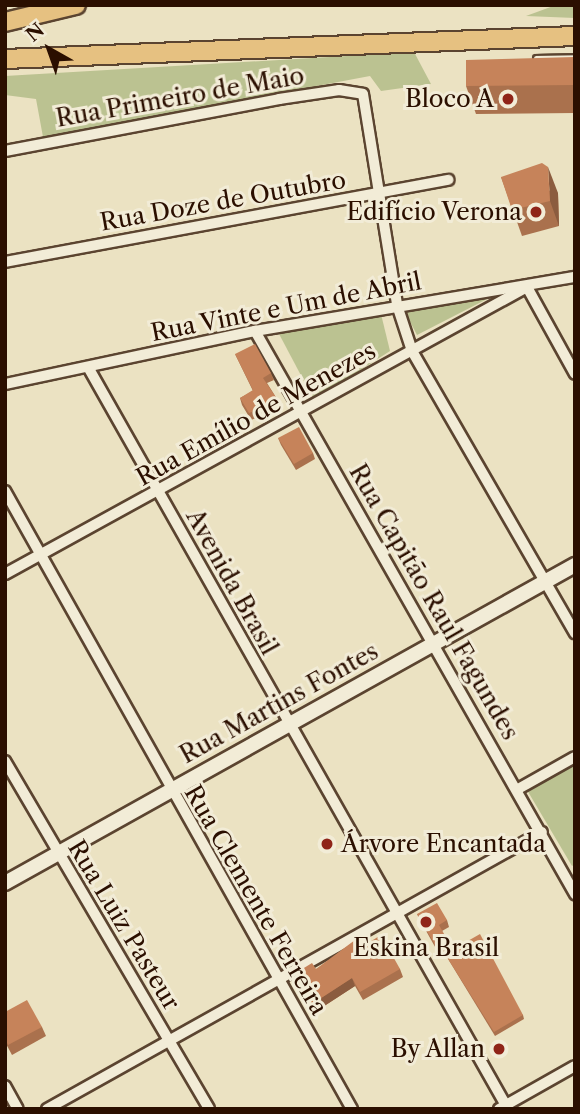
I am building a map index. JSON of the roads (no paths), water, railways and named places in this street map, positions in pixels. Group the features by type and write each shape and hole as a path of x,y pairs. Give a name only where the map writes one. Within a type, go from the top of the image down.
{"main road":[{"path":"5,22 35,11 76,5"},
{"path":"5,59 575,36"}],"street":[{"name":"Rua Primeiro de Maio","path":"5,151 339,90 363,94 381,194"},
{"name":"Rua Doze de Outubro","path":"5,262 448,180"},
{"path":"381,194 397,305 412,351 575,633"},
{"name":"Rua Vinte e Um de Abril","path":"5,384 255,331 575,277"},
{"path":"527,287 575,374"},
{"name":"Rua Emílio de Menezes","path":"5,574 160,493 300,412 527,287"},
{"name":"Rua Capitão Raul Fagundes","path":"255,331 518,789 575,894"},
{"name":"Avenida Brasil","path":"88,367 160,493 286,726 505,1108"},
{"name":"Rua Clemente Ferreira","path":"5,491 167,789 352,1109"},
{"name":"Rua Martins Fontes","path":"5,883 167,789 575,565"},
{"path":"518,789 575,757"},
{"name":"Rua Luiz Pasteur","path":"5,761 56,853 209,1109"},
{"path":"47,1109 542,832"},
{"path":"505,1108 575,1066"},
{"path":"5,1086 18,1109"}],"lane":[{"path":"525,58 575,57"}],"place":[{"name":"Bloco A","path":"508,99"},
{"name":"Edifício Verona","path":"536,212"},
{"name":"Árvore Encantada","path":"327,844"},
{"name":"Eskina Brasil","path":"426,922"},
{"name":"By Allan","path":"499,1049"}]}
